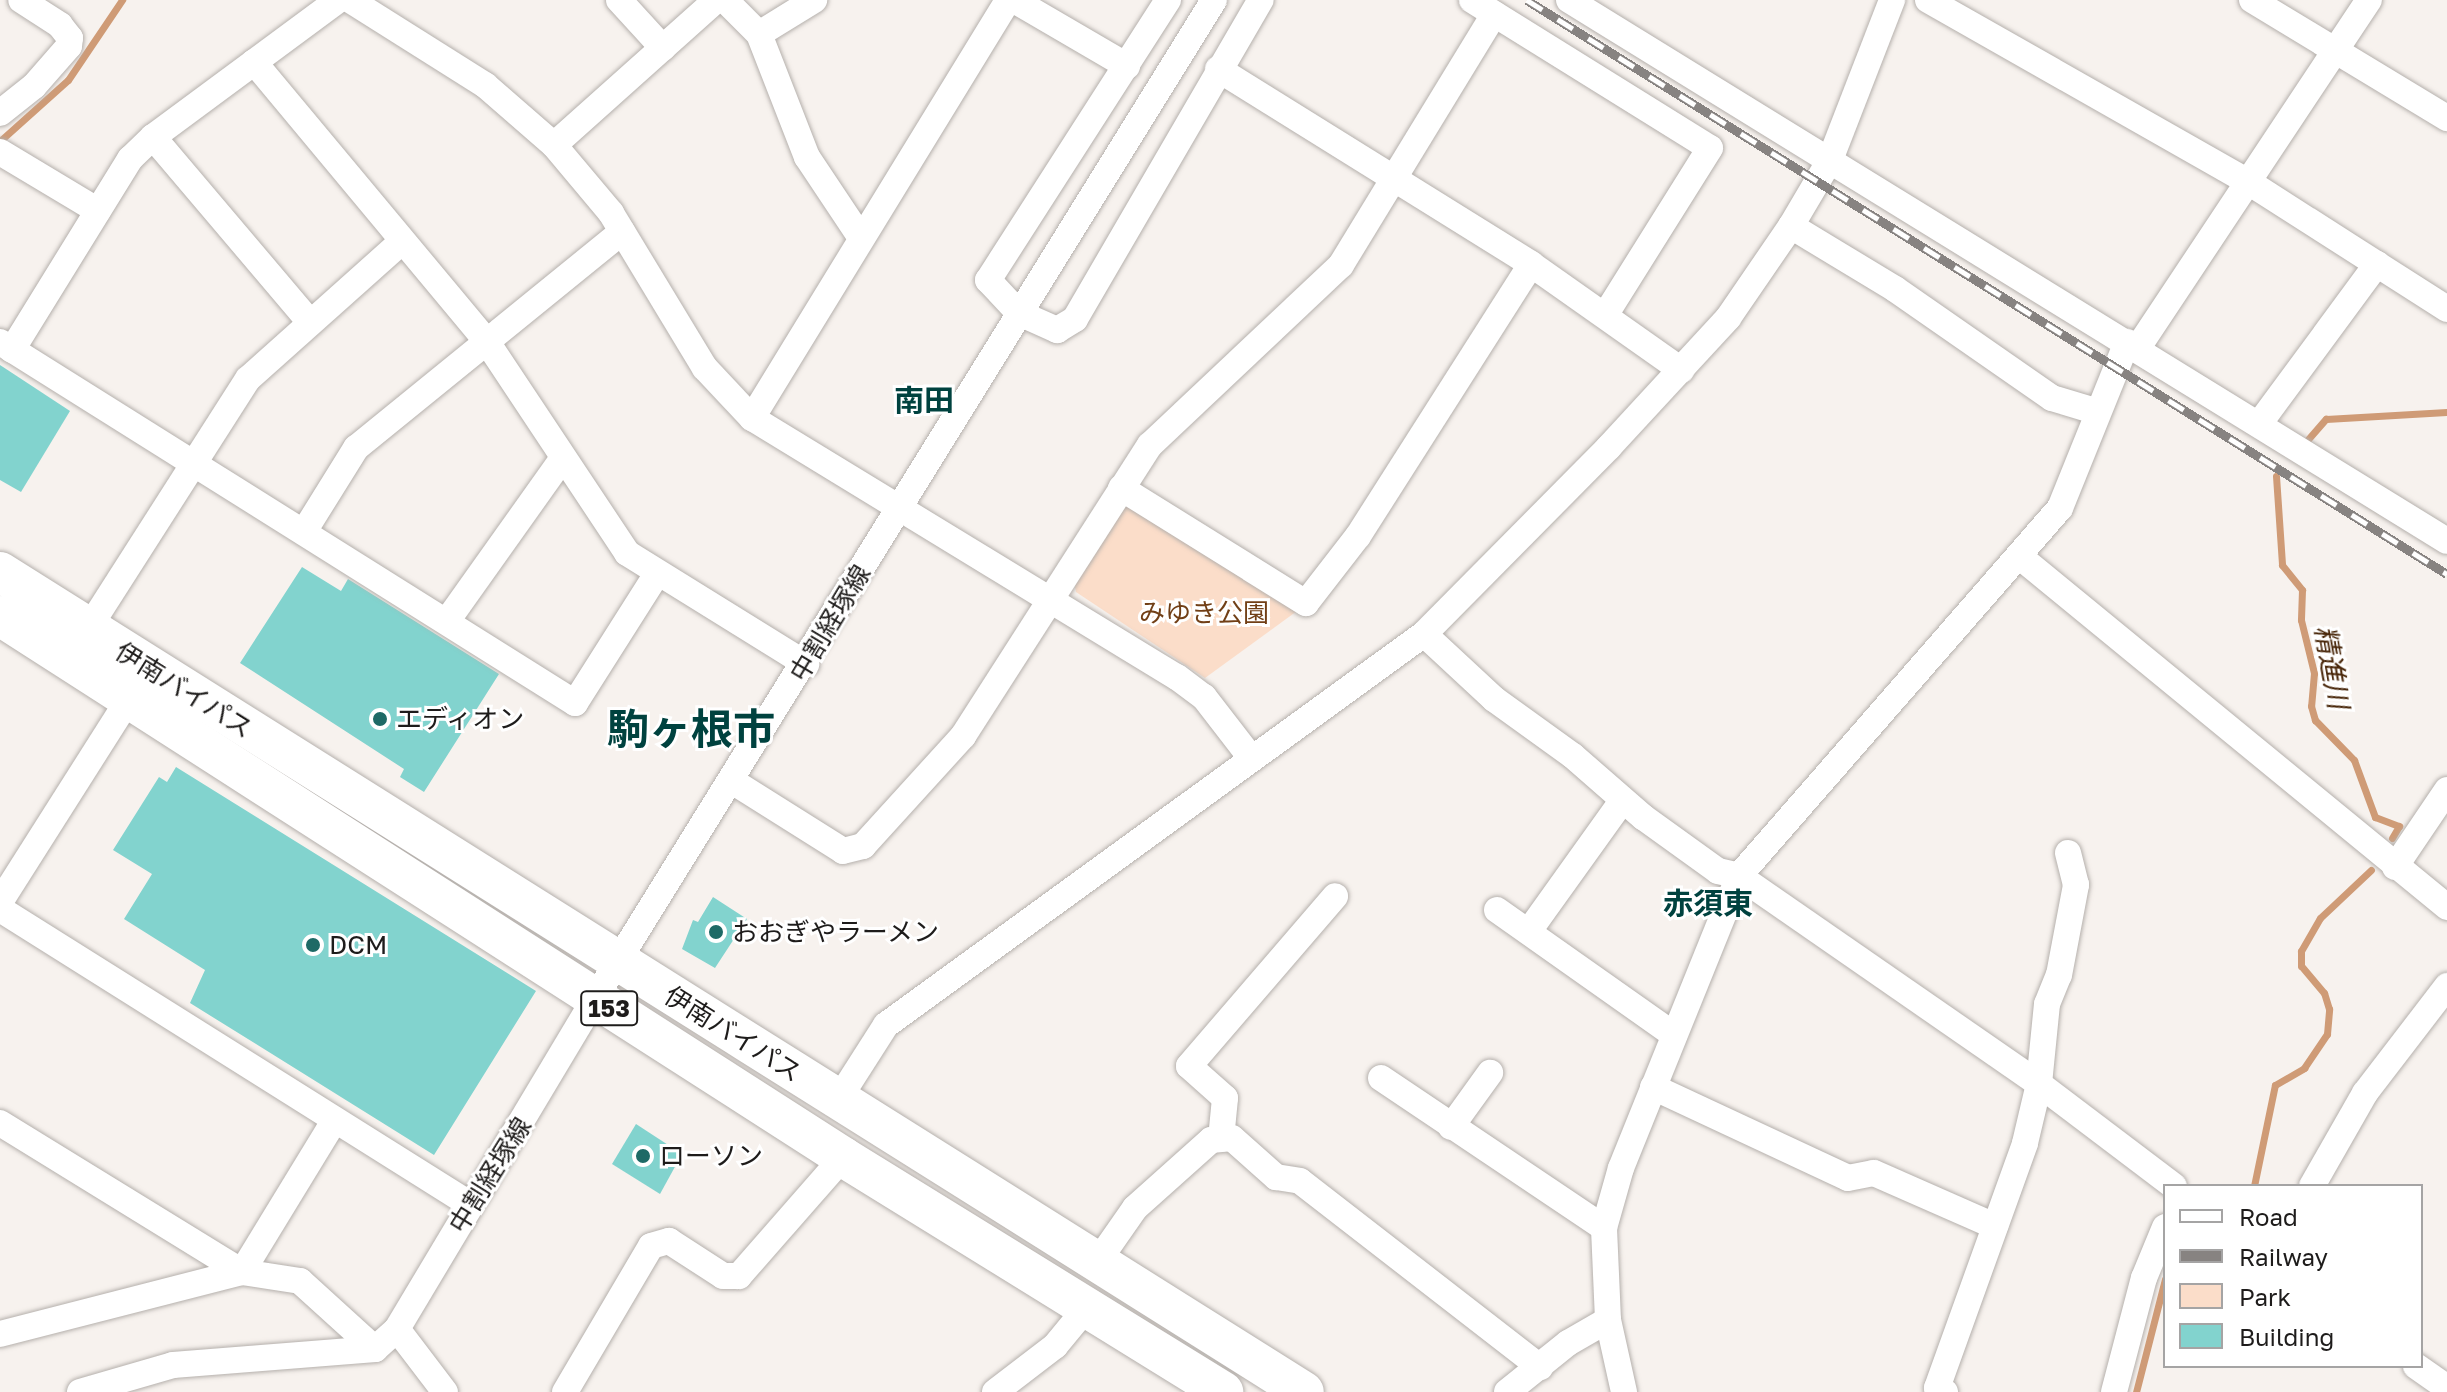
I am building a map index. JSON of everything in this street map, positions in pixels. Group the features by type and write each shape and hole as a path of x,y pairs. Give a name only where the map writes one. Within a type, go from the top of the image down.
{"highway":[{"name":"伊南バイパス","path":"0,572 1304,1392"},
{"name":"伊南バイパス","path":"0,616 843,1157 1223,1392"}],"street":[{"path":"0,113 34,86 69,46 70,38 60,25 21,0"},
{"path":"338,0 153,137 130,159 6,346 305,530 575,703 657,574"},
{"path":"350,0 485,85 554,145 622,232 705,368 752,418 1204,697 1252,759"},
{"path":"619,0 663,48"},
{"path":"554,145 716,0"},
{"path":"725,0 759,34 807,157 861,238"},
{"path":"759,34 814,0"},
{"path":"752,418 1008,0"},
{"path":"1014,0 1127,66"},
{"path":"1168,0 1052,188 993,266 988,280 1019,313 1057,330 1075,319 1261,0"},
{"name":"中割経塚線","path":"375,1349 397,1329 617,962 806,664 1214,0"},
{"path":"1569,0 2447,541"},
{"path":"838,1100 886,1025 1424,634 1681,370 1728,318 1791,226 1830,160 1892,0"},
{"path":"1928,0 2250,183 2447,309"},
{"path":"2252,0 2334,54 2447,118"},
{"path":"1624,1392 1608,1320 1604,1228 1653,1087 1739,876 2060,508 2095,411 2132,346 2250,183 2369,0"},
{"path":"732,781 843,851 863,846 963,736 1150,445 1341,265 1394,177 1483,7 1710,148 1606,314"},
{"path":"254,62 487,342 627,553 806,664"},
{"path":"1218,69 1531,264 1606,314 1681,370"},
{"path":"153,137 308,320"},
{"path":"2,153 98,211"},
{"path":"1791,226 1895,289 2052,398 2095,411"},
{"path":"305,530 356,448 622,232"},
{"path":"88,629 248,379 308,320 401,242"},
{"path":"1121,488 1306,603 1358,536 1531,264"},
{"path":"2259,424 2377,264"},
{"path":"447,621 562,459"},
{"path":"2019,556 2447,907"},
{"path":"1424,634 1494,699 1573,756 1622,801 1718,871 1739,876 2039,1084 2171,1184"},
{"path":"0,902 130,697"},
{"path":"2395,867 2447,790"},
{"path":"1529,931 1622,801"},
{"path":"1945,1392 1937,1388 1995,1226 2039,1084 2047,1004 2059,975 2076,885 2068,853"},
{"path":"1221,1139 1225,1098 1189,1066 1335,896"},
{"path":"0,909 471,1205"},
{"path":"1497,910 1674,1035"},
{"path":"2313,1184 2365,1093 2447,986"},
{"path":"1451,1127 1490,1073"},
{"path":"1381,1078 1604,1228"},
{"path":"1653,1087 1848,1178 1874,1173 1995,1226"},
{"path":"2,1332 242,1272 334,1121"},
{"path":"0,1123 242,1272 300,1281 375,1349"},
{"path":"1096,1264 1135,1208 1211,1140 1232,1138 1276,1177 1300,1181 1540,1367"},
{"path":"565,1392 651,1246 669,1241 723,1276 739,1276 843,1157"},
{"path":"2114,1392 2144,1278 2163,1232"},
{"path":"995,1392 1055,1346 1088,1306"},
{"path":"1507,1392 1568,1343 1608,1320"},
{"path":"397,1329 445,1392"},
{"path":"80,1392 173,1365 375,1349"},
{"path":"2419,1368 2447,1388"}],"green space":[{"name":"みゆき公園","path":"1131,505 1297,611 1205,678 1076,592 1074,582 1119,509"}],"building":[{"path":"0,365 70,411 21,492 0,480"},
{"path":"302,567 341,591 348,579 499,674 424,792 400,777 404,769 240,663"},
{"name":"DCM","path":"176,767 536,991 434,1155 190,1003 205,970 124,919 152,874 113,850 159,777 167,782"},
{"path":"713,897 747,919 715,968 682,949 693,920 698,922"},
{"path":"636,1124 682,1154 660,1194 612,1164"}],"waterway":[{"path":"0,141 68,80 122,0"},
{"path":"2303,445 2326,419 2447,412"},
{"name":"精進川","path":"2276,476 2282,565 2302,590 2301,620 2314,673 2311,706 2315,720 2354,760 2375,817 2399,826 2392,838"},
{"name":"精進川","path":"2254,1184 2275,1085 2304,1068 2327,1034 2329,1009 2324,993 2301,966 2301,951 2320,918 2371,870"},
{"name":"精進川","path":"2136,1392 2163,1287"}],"railway":[{"path":"1527,0 2447,574"}],"place":[{"name":"エディオン","path":"380,719"},
{"name":"おおぎやラーメン","path":"716,932"},
{"name":"DCM","path":"313,945"},
{"name":"ローソン","path":"643,1156"}],"district":[{"name":"南田","path":"924,400"},
{"name":"駒ヶ根市","path":"691,728"},
{"name":"赤須東","path":"1708,903"}]}
